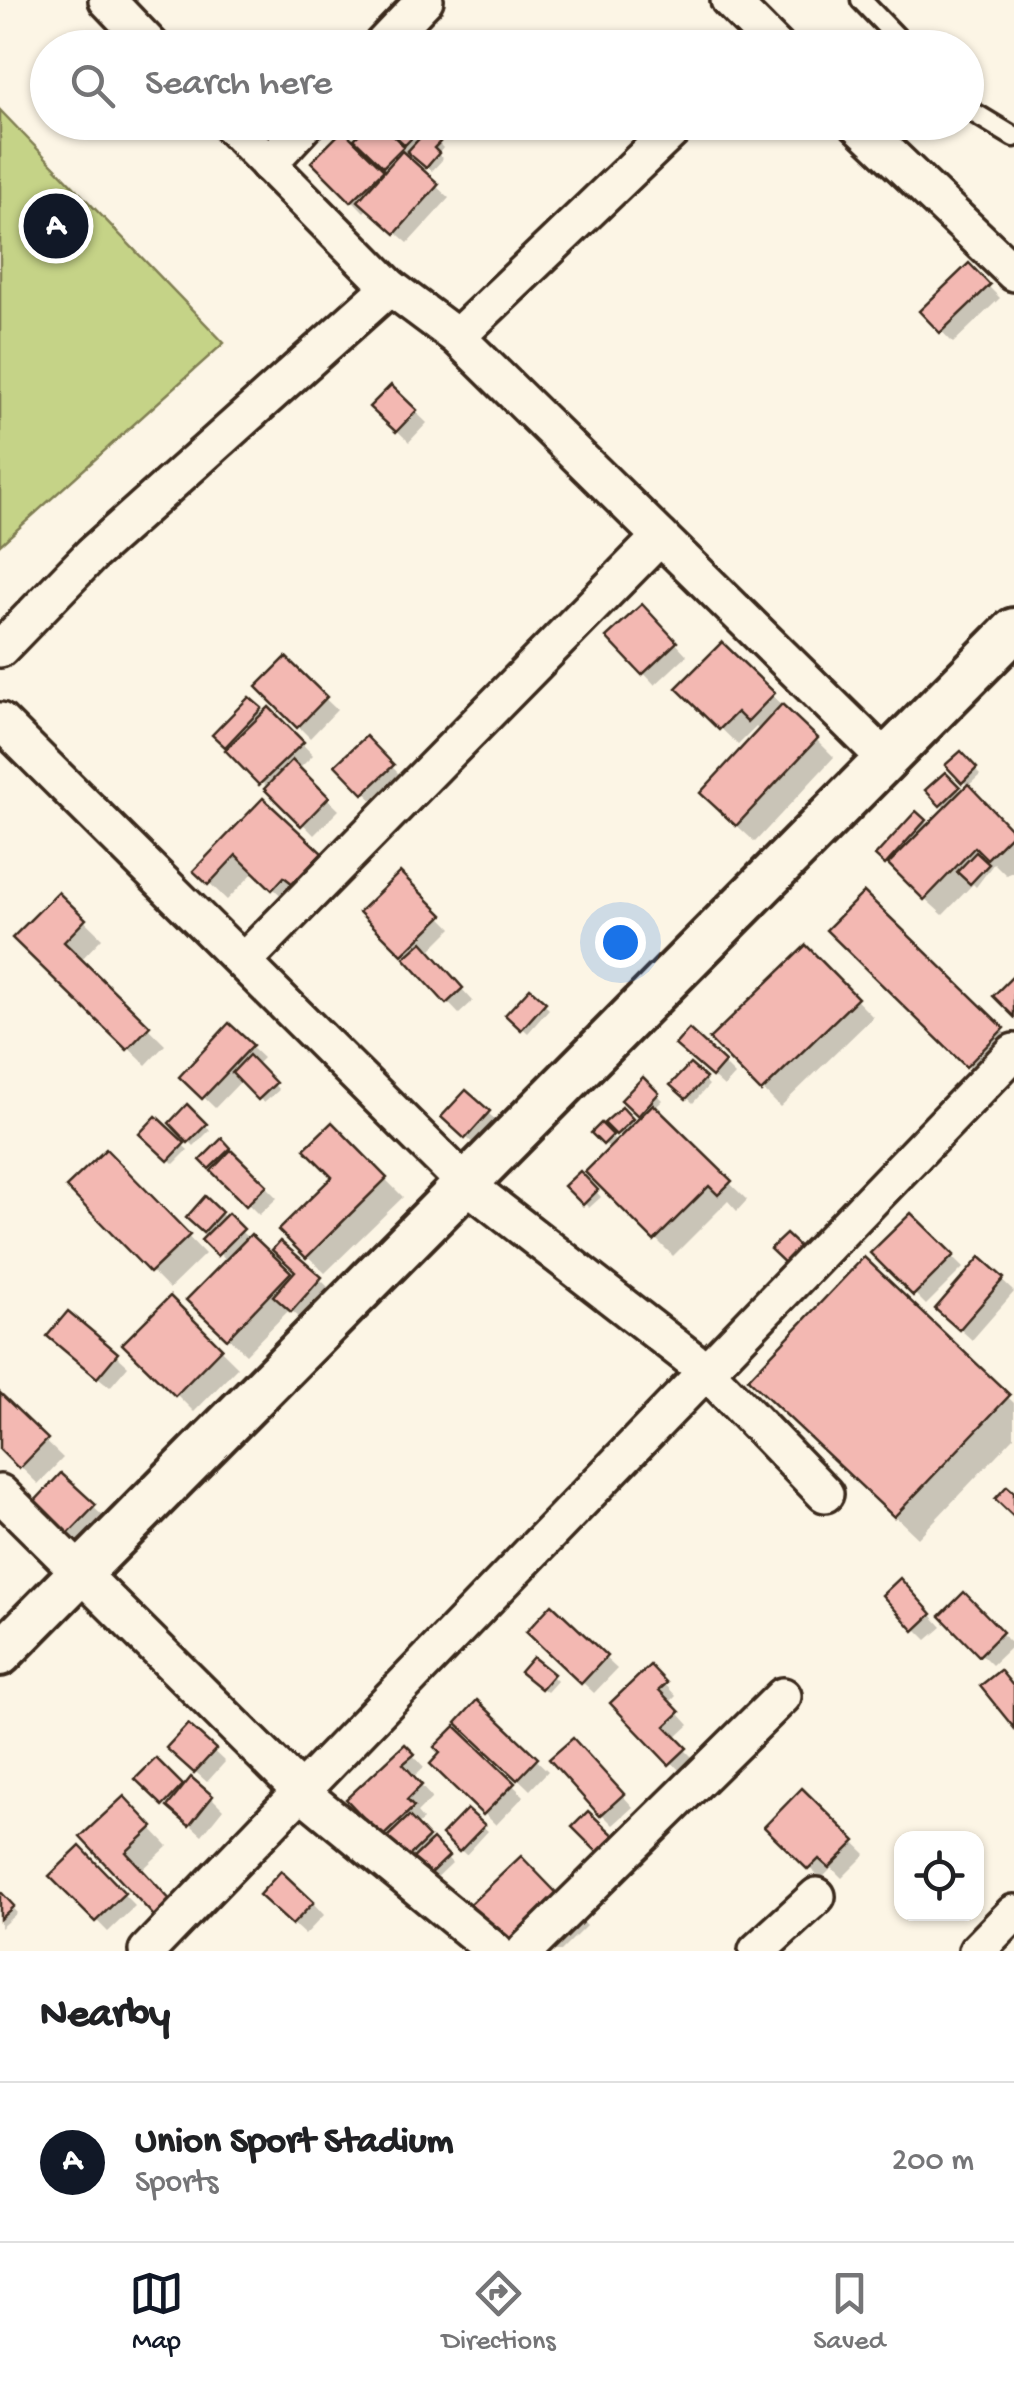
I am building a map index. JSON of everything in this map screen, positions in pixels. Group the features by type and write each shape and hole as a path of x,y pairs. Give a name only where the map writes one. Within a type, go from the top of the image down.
{"street":[{"path":"107,0 136,30"},
{"path":"397,30 425,0"},
{"path":"729,0 755,30"},
{"path":"245,140 390,287 457,337 886,759"},
{"path":"268,164 290,140"},
{"path":"457,337 662,140"},
{"path":"875,140 1014,273"},
{"path":"0,649 92,554 390,287"},
{"path":"243,962 660,537"},
{"path":"0,1654 1014,630"},
{"path":"0,721 466,1184 704,1369 825,1494"},
{"path":"146,1951 1014,1052"},
{"path":"0,1492 300,1791 495,1951"},
{"path":"525,1951 783,1696"},
{"path":"757,1951 816,1896"},
{"path":"978,1951 1014,1912"}],"lane":[{"path":"861,0 890,30"},
{"path":"984,119 1014,137"}],"green space":[{"path":"0,110 224,343 0,545"}],"building":[{"path":"333,140 353,140 384,170 351,202 311,162"},
{"path":"355,140 398,140 404,146 383,167"},
{"path":"418,140 440,142 434,148 439,153 426,168 407,152"},
{"path":"402,151 439,184 395,234 358,201"},
{"path":"969,263 990,285 940,333 919,311"},
{"path":"391,385 417,410 396,432 369,407"},
{"path":"642,604 677,642 642,675 606,637"},
{"path":"722,642 775,693 747,722 737,712 719,730 676,688"},
{"path":"286,657 327,697 297,728 256,687"},
{"path":"249,697 262,708 225,747 212,735"},
{"path":"782,704 818,738 736,826 700,793"},
{"path":"269,707 304,742 259,785 225,750"},
{"path":"366,736 394,765 363,794 335,765"},
{"path":"961,751 977,768 962,783 945,765"},
{"path":"292,760 329,797 301,826 264,789"},
{"path":"945,772 960,787 940,806 925,790"},
{"path":"968,784 1014,832 987,859 975,847 924,900 888,864"},
{"path":"263,798 322,853 293,884 284,877 272,890 236,855 208,885 193,871"},
{"path":"916,811 926,820 885,865 875,856"},
{"path":"976,852 989,864 970,884 957,872"},
{"path":"400,872 443,915 402,955 359,912"},
{"path":"58,892 86,919 64,942 150,1026 127,1050 12,938"},
{"path":"864,892 1004,1028 966,1067 826,930"},
{"path":"422,942 463,988 446,1004 404,958"},
{"path":"806,945 858,998 761,1092 709,1039"},
{"path":"1014,975 1014,1017 993,996"},
{"path":"530,988 546,1002 521,1030 505,1015"},
{"path":"229,1023 253,1045 202,1099 179,1077"},
{"path":"689,1029 725,1062 712,1077 675,1045"},
{"path":"249,1055 276,1083 258,1100 232,1073"},
{"path":"690,1064 706,1078 686,1099 670,1085"},
{"path":"643,1077 659,1093 638,1116 621,1100"},
{"path":"466,1090 490,1111 465,1139 441,1117"},
{"path":"187,1104 207,1124 188,1143 169,1123"},
{"path":"653,1104 732,1181 718,1195 709,1186 654,1241 585,1172"},
{"path":"622,1107 633,1119 616,1135 604,1123"},
{"path":"156,1116 185,1143 168,1161 139,1134"},
{"path":"332,1122 387,1178 306,1258 278,1230 332,1177 304,1149"},
{"path":"601,1123 613,1135 603,1145 591,1133"},
{"path":"222,1138 231,1148 209,1169 200,1160"},
{"path":"106,1149 190,1235 150,1273 66,1187"},
{"path":"231,1150 267,1185 246,1206 211,1171"},
{"path":"580,1171 598,1190 583,1205 564,1186"},
{"path":"205,1196 222,1212 203,1233 186,1218"},
{"path":"228,1213 244,1229 217,1256 201,1240"},
{"path":"911,1213 954,1255 913,1296 870,1253"},
{"path":"251,1234 291,1272 227,1339 186,1300"},
{"path":"786,1234 807,1254 792,1270 770,1249"},
{"path":"280,1241 322,1277 291,1312 273,1296 295,1271 272,1250"},
{"path":"864,1257 1010,1395 894,1517 748,1379"},
{"path":"980,1257 1004,1278 959,1330 935,1309"},
{"path":"170,1296 222,1348 175,1396 122,1344"},
{"path":"68,1311 118,1353 97,1378 47,1336"},
{"path":"0,1393 48,1439 19,1469 0,1450"},
{"path":"61,1473 96,1505 67,1535 33,1503"},
{"path":"1007,1486 1014,1492 1014,1517 995,1499"},
{"path":"900,1578 932,1614 914,1631 882,1595"},
{"path":"964,1592 1003,1632 979,1656 940,1616"},
{"path":"552,1604 607,1656 581,1684 526,1632"},
{"path":"533,1657 554,1674 541,1689 520,1672"},
{"path":"650,1665 667,1683 659,1690 680,1712 665,1726 687,1748 669,1765 610,1703"},
{"path":"1000,1670 1014,1687 1014,1728 980,1686"},
{"path":"477,1700 538,1758 517,1780 456,1723"},
{"path":"188,1724 216,1749 194,1773 166,1748"},
{"path":"455,1726 515,1783 483,1815 430,1764 440,1753 434,1747"},
{"path":"573,1738 624,1794 600,1816 549,1759"},
{"path":"405,1744 415,1754 403,1764 422,1785 407,1800 414,1807 382,1837 346,1799"},
{"path":"156,1758 183,1785 163,1806 135,1779"},
{"path":"191,1777 213,1796 189,1826 167,1807"},
{"path":"802,1788 856,1841 829,1868 819,1859 808,1870 764,1827"},
{"path":"124,1796 153,1827 126,1852 173,1903 156,1918 80,1837"},
{"path":"467,1809 485,1825 459,1852 442,1835"},
{"path":"588,1811 619,1840 602,1857 572,1827"},
{"path":"409,1816 429,1837 406,1859 386,1838"},
{"path":"433,1839 449,1856 423,1881 407,1864"},
{"path":"80,1846 125,1893 95,1922 49,1876"},
{"path":"521,1856 571,1908 525,1951 496,1951 460,1914"},
{"path":"281,1871 314,1902 292,1925 259,1895"},
{"path":"0,1891 14,1906 0,1919"}],"place":[{"name":"Union Sport Stadium","path":"56,226"}]}
